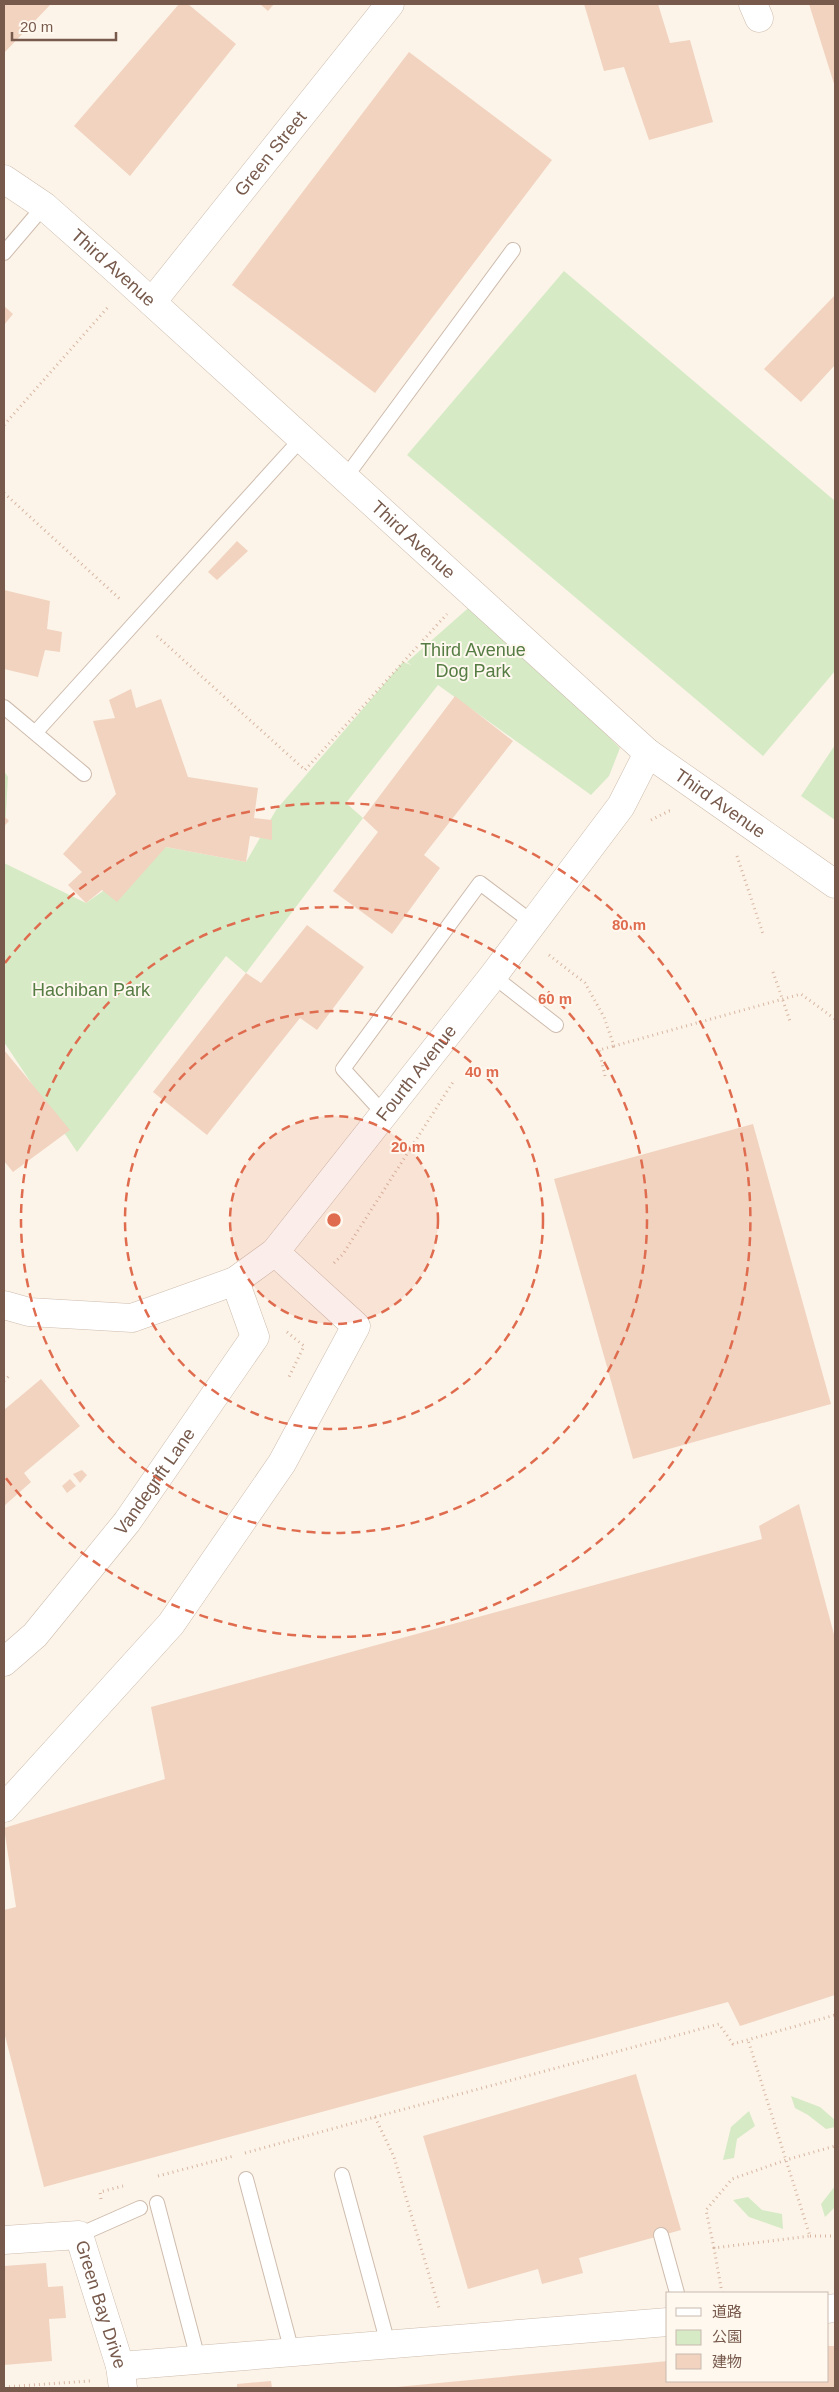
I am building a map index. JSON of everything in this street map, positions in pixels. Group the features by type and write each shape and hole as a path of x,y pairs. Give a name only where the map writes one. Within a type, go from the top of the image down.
{"street":[{"name":"Green Street","path":"152,302 390,4"},
{"name":"Third Avenue","path":"4,179 44,206 152,302 648,753 835,884"},
{"name":"Fourth Avenue","path":"4,1304 29,1312 132,1318 235,1281 275,1252 493,976 621,806 648,753"},
{"path":"4,1808 171,1624 282,1463 356,1326 275,1252"},
{"name":"Vandegrift Lane","path":"4,1662 35,1635 127,1522 256,1337 235,1281"},
{"name":"Green Bay Drive","path":"4,2240 78,2235 122,2377"},
{"path":"122,2377 198,2359 666,2322"}],"lane":[{"path":"4,253 44,206"},
{"path":"345,478 513,250"},
{"path":"35,733 302,438"},
{"path":"4,707 84,774"},
{"path":"384,1115 343,1070 480,883 534,922"},
{"path":"493,976 556,1025"},
{"path":"342,2175 388,2344"},
{"path":"246,2179 292,2352"},
{"path":"157,2203 198,2359"},
{"path":"78,2235 140,2208"},
{"path":"661,2235 677,2292"}],"path":[{"path":"4,425 109,306"},
{"path":"4,493 124,603"},
{"path":"153,632 305,770 447,614"},
{"path":"644,824 669,811 676,812"},
{"path":"740,849 736,854 763,934"},
{"path":"547,954 553,947"},
{"path":"772,972 791,1024"},
{"path":"605,1076 599,1050 614,1046"},
{"path":"4,1381 9,1376"},
{"path":"157,2176 719,2024 733,2044 835,2016"},
{"path":"748,2040 810,2236"},
{"path":"374,2117 394,2157 448,2340"},
{"path":"722,2292 706,2210 732,2179 786,2160 835,2146"},
{"path":"106,2223 100,2192 128,2184"},
{"path":"714,2248 810,2236 835,2236"},
{"path":"4,2387 97,2380"}],"green space":[{"path":"564,271 835,501 835,671 763,756 407,455"},
{"name":"Hachiban Park","path":"474,603 620,748 609,776 591,795 438,685 346,803 363,818 246,973 226,956 77,1152 4,1042 4,863 86,903 166,847 246,862 276,810 403,662 411,665 407,662"},
{"path":"835,745 835,820 801,796"},
{"path":"4,771 8,777 4,846"},
{"path":"791,2096 820,2107 835,2120 835,2127 826,2129 795,2108"},
{"path":"749,2111 755,2126 737,2139 734,2158 723,2160 731,2127"},
{"path":"835,2186 835,2207 825,2217 821,2204"},
{"path":"748,2197 762,2210 782,2214 783,2229 749,2217 733,2200"}],"building":[{"path":"4,4 51,4 4,53"},
{"path":"179,4 188,4 236,44 130,176 74,126"},
{"path":"260,4 274,4 268,11"},
{"path":"584,4 658,4 670,43 690,40 713,122 649,140 624,67 604,71"},
{"path":"809,4 835,4 835,87"},
{"path":"409,52 552,160 375,393 232,285"},
{"path":"835,295 835,365 801,402 764,369"},
{"path":"4,306 13,314 4,325"},
{"path":"237,541 248,551 217,580 208,572"},
{"path":"4,590 50,601 47,629 62,632 60,652 45,650 38,677 4,669"},
{"path":"131,689 136,708 161,699 188,777 258,788 254,818 272,820 272,840 250,836 246,862 166,847 117,902 102,890 86,903 68,885 82,872 63,854 116,794 93,721 115,718 109,700"},
{"path":"455,696 513,741 424,855 440,868 392,934 333,891 378,832 363,818"},
{"path":"4,816 9,821 4,826"},
{"path":"307,925 364,967 317,1030 300,1018 207,1135 153,1092 246,973 261,983"},
{"path":"4,1050 70,1130 13,1172 4,1161"},
{"path":"753,1124 831,1404 633,1459 554,1179"},
{"path":"41,1379 80,1426 24,1473 31,1482 4,1506 4,1410"},
{"path":"82,1470 87,1475 80,1483 73,1474"},
{"path":"70,1479 76,1486 67,1493 62,1486"},
{"path":"799,1504 835,1638 835,1995 740,2026 728,2002 44,2187 4,2032 4,1910 16,1907 4,1828 165,1779 151,1707 762,1539 759,1526"},
{"path":"636,2074 681,2230 579,2258 583,2273 542,2284 538,2269 468,2289 423,2136"},
{"path":"46,2263 48,2287 63,2286 66,2318 49,2319 52,2361 4,2365 4,2266"},
{"path":"829,2346 835,2346 835,2388 386,2388 666,2361 666,2382 829,2382"},
{"path":"271,2381 272,2388 237,2388 237,2384"}],"park label":[{"name":"Third Avenue Dog Park","path":"473,660"}]}
